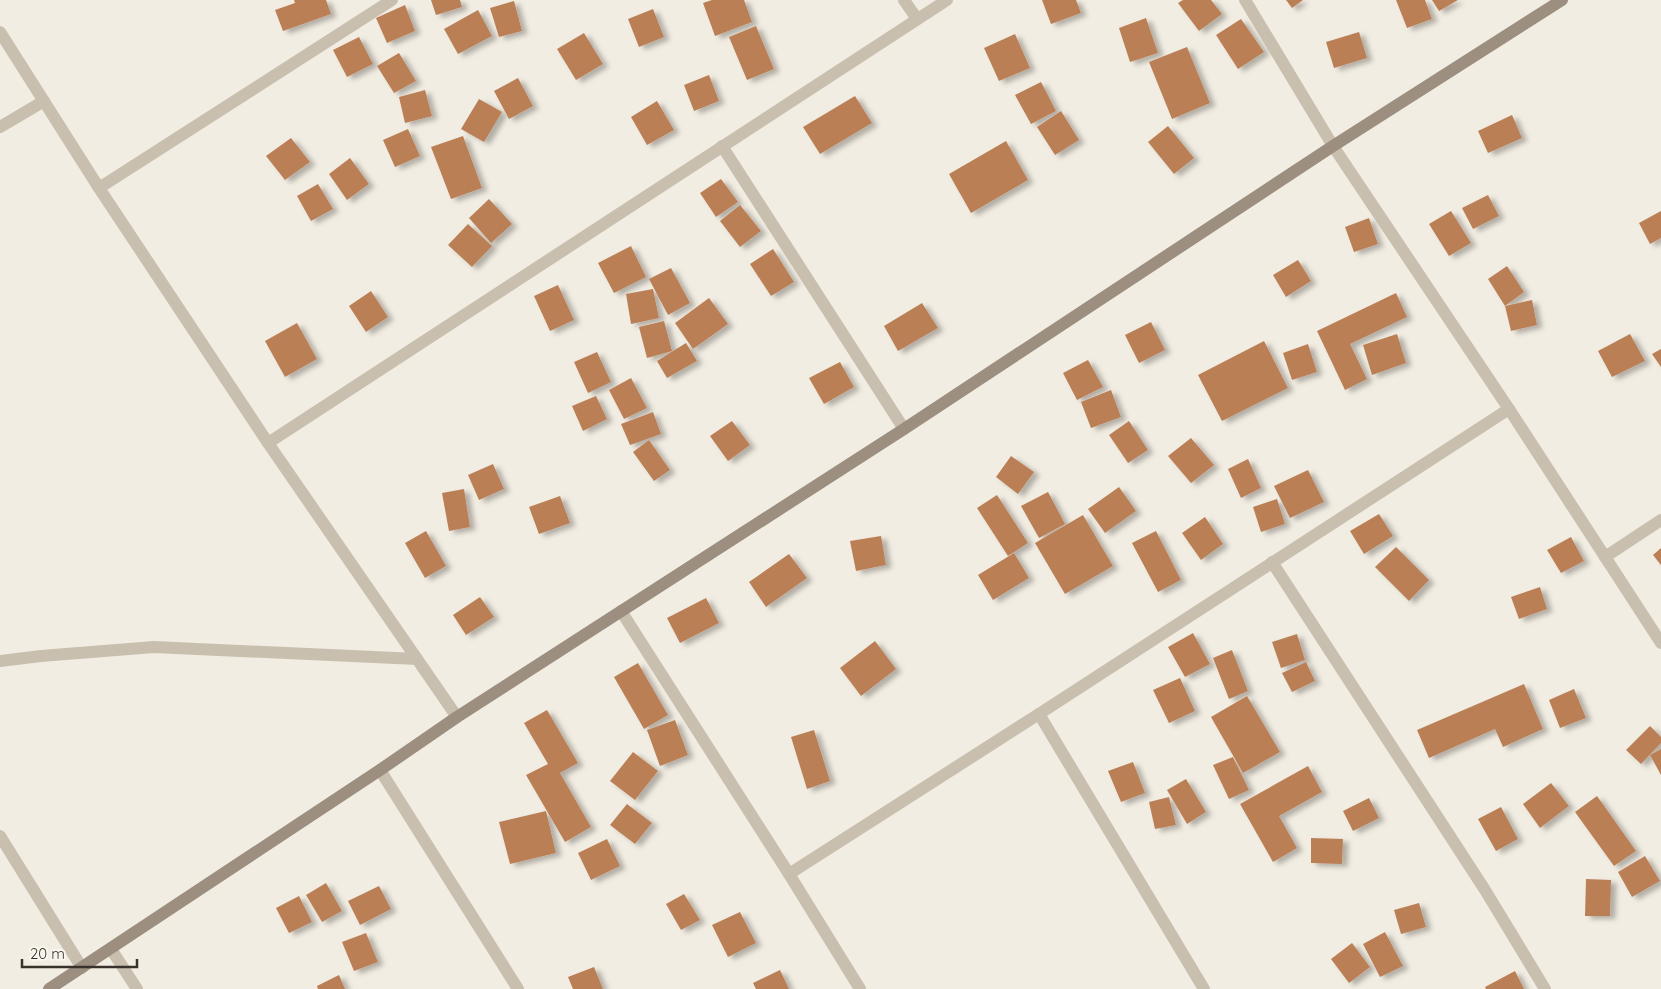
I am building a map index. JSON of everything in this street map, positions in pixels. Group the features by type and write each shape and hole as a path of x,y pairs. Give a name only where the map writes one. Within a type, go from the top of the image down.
{"street":[{"path":"99,188 392,0"},
{"path":"904,0 917,20"},
{"path":"268,443 947,0"},
{"path":"1245,0 1333,146 1509,408 1661,643"},
{"path":"49,989 457,717 904,429 1333,146 1562,0"},
{"path":"0,32 99,188 268,443 457,717"},
{"path":"0,127 44,101"},
{"path":"722,146 904,429"},
{"path":"789,874 1039,714 1509,408"},
{"path":"1605,558 1661,520"},
{"path":"1272,562 1486,890 1545,989"},
{"path":"621,611 860,989"},
{"path":"0,661 154,647 418,659"},
{"path":"1039,714 1204,989"},
{"path":"380,770 518,989"},
{"path":"0,836 82,968"},
{"path":"111,949 137,989"}],"building":[{"path":"294,0 326,0 331,14 283,31 275,10 295,3"},
{"path":"431,0 460,0 462,7 436,15"},
{"path":"712,0 744,0 752,22 715,36 703,3"},
{"path":"1042,0 1076,0 1081,13 1051,24"},
{"path":"1183,0 1211,0 1222,14 1199,31 1178,3"},
{"path":"1286,0 1303,0 1292,8"},
{"path":"1396,0 1425,0 1432,19 1407,28"},
{"path":"1432,0 1458,0 1439,11"},
{"path":"514,1 522,31 499,37 490,8"},
{"path":"405,5 415,31 387,43 376,18"},
{"path":"653,9 664,37 639,47 628,19"},
{"path":"478,10 492,36 458,54 444,29"},
{"path":"1146,18 1158,53 1130,62 1119,28"},
{"path":"1241,19 1264,52 1238,69 1216,35"},
{"path":"756,26 774,69 747,80 729,37"},
{"path":"1359,32 1367,58 1334,68 1326,42"},
{"path":"584,33 603,64 576,80 557,49"},
{"path":"1015,34 1030,68 999,81 984,48"},
{"path":"359,37 373,64 347,77 333,50"},
{"path":"1187,47 1210,103 1172,119 1149,62"},
{"path":"399,53 416,81 394,93 377,66"},
{"path":"709,75 719,101 694,111 684,85"},
{"path":"518,78 533,106 509,119 494,91"},
{"path":"1041,82 1056,111 1031,124 1015,95"},
{"path":"425,90 432,116 405,123 399,97"},
{"path":"855,96 872,123 820,154 803,127"},
{"path":"479,99 502,112 484,142 461,129"},
{"path":"657,101 674,130 647,145 631,117"},
{"path":"1061,111 1079,140 1055,155 1037,127"},
{"path":"1512,115 1522,138 1488,153 1478,131"},
{"path":"1168,126 1194,158 1174,174 1148,142"},
{"path":"408,129 420,156 395,167 383,140"},
{"path":"463,136 482,188 451,199 431,147"},
{"path":"291,138 310,162 285,180 266,156"},
{"path":"1006,141 1028,180 971,213 949,174"},
{"path":"350,158 369,184 347,200 329,174"},
{"path":"721,179 738,202 716,217 700,193"},
{"path":"318,184 333,209 311,221 297,196"},
{"path":"1488,195 1499,216 1473,229 1462,208"},
{"path":"489,199 512,224 491,243 469,218"},
{"path":"740,205 761,231 740,247 720,221"},
{"path":"1451,211 1471,243 1449,256 1429,224"},
{"path":"1661,211 1661,238 1650,244 1639,223"},
{"path":"1369,218 1378,244 1354,252 1345,227"},
{"path":"468,224 492,246 472,267 448,245"},
{"path":"631,246 646,277 614,293 598,263"},
{"path":"773,249 794,282 771,296 750,264"},
{"path":"1298,260 1311,281 1286,297 1273,275"},
{"path":"1507,266 1524,292 1505,306 1488,279"},
{"path":"671,268 690,303 668,315 649,279"},
{"path":"558,285 574,320 550,331 534,296"},
{"path":"653,289 659,318 631,324 626,294"},
{"path":"371,291 388,317 366,332 349,306"},
{"path":"1396,293 1407,317 1350,344 1367,379 1345,390 1317,331"},
{"path":"709,298 728,324 693,349 675,323"},
{"path":"1532,300 1537,325 1511,331 1505,306"},
{"path":"922,303 938,328 898,351 884,326"},
{"path":"664,321 672,351 647,358 639,327"},
{"path":"1151,322 1165,350 1139,363 1125,335"},
{"path":"297,323 317,359 285,377 265,341"},
{"path":"1397,334 1406,363 1372,375 1363,345"},
{"path":"1630,334 1645,361 1612,377 1598,351"},
{"path":"1264,341 1288,388 1222,421 1198,375"},
{"path":"686,343 697,361 667,378 657,361"},
{"path":"1308,344 1317,372 1292,380 1283,353"},
{"path":"1661,349 1661,367 1652,354"},
{"path":"597,352 611,382 588,393 574,362"},
{"path":"1088,360 1103,387 1077,400 1063,373"},
{"path":"840,362 854,387 824,404 809,378"},
{"path":"631,378 647,408 624,419 609,390"},
{"path":"1111,390 1121,417 1091,428 1081,402"},
{"path":"596,396 607,419 583,431 572,406"},
{"path":"653,412 661,434 630,445 621,424"},
{"path":"732,421 750,445 728,461 710,436"},
{"path":"1129,421 1148,450 1128,463 1109,435"},
{"path":"1191,438 1214,465 1191,483 1168,456"},
{"path":"649,440 670,470 654,481 633,452"},
{"path":"1011,456 1034,472 1018,494 996,477"},
{"path":"1248,459 1261,488 1241,498 1228,469"},
{"path":"493,464 504,489 479,500 468,475"},
{"path":"1308,470 1324,502 1290,518 1274,486"},
{"path":"1119,487 1136,511 1105,533 1088,509"},
{"path":"464,489 470,527 449,531 442,493"},
{"path":"1048,492 1065,524 1039,538 1021,506"},
{"path":"997,495 1028,543 1008,556 977,508"},
{"path":"560,496 570,523 539,534 529,507"},
{"path":"1277,499 1285,524 1261,532 1253,507"},
{"path":"1379,514 1393,536 1364,554 1350,531"},
{"path":"1083,515 1113,566 1065,594 1035,543"},
{"path":"1205,517 1223,544 1201,560 1182,533"},
{"path":"426,531 446,566 425,578 405,543"},
{"path":"1156,531 1181,580 1158,592 1132,543"},
{"path":"881,536 886,565 856,571 850,541"},
{"path":"1571,537 1584,561 1561,573 1547,550"},
{"path":"1396,547 1429,580 1409,601 1375,567"},
{"path":"1661,548 1661,565 1653,555"},
{"path":"1014,553 1029,578 993,600 978,575"},
{"path":"789,554 807,578 766,607 749,582"},
{"path":"1540,587 1547,609 1519,619 1511,597"},
{"path":"480,597 494,617 466,635 453,615"},
{"path":"706,598 719,623 680,643 667,618"},
{"path":"1193,633 1210,664 1185,677 1168,647"},
{"path":"1297,634 1305,660 1281,668 1272,642"},
{"path":"875,641 896,669 861,696 840,668"},
{"path":"1232,650 1248,691 1229,699 1213,658"},
{"path":"1306,662 1315,681 1292,692 1282,673"},
{"path":"638,663 668,715 644,729 614,677"},
{"path":"1180,678 1195,711 1169,723 1153,690"},
{"path":"1524,684 1543,729 1503,747 1495,729 1429,758 1417,730"},
{"path":"1574,689 1586,718 1560,728 1549,700"},
{"path":"1247,696 1280,752 1243,773 1211,717"},
{"path":"547,710 578,763 560,773 591,827 565,842 526,775 548,764 524,723"},
{"path":"675,720 688,755 660,766 647,730"},
{"path":"1650,726 1661,737 1661,743 1641,764 1626,750"},
{"path":"814,730 830,781 807,789 791,737"},
{"path":"1661,749 1661,775 1650,755"},
{"path":"633,752 658,771 635,800 610,781"},
{"path":"1233,757 1249,790 1229,799 1213,765"},
{"path":"1133,762 1145,793 1121,802 1108,771"},
{"path":"1308,766 1322,792 1279,816 1297,848 1273,862 1240,804"},
{"path":"1186,779 1206,812 1187,824 1167,790"},
{"path":"1551,783 1569,806 1540,828 1523,804"},
{"path":"1597,796 1636,851 1614,866 1575,812"},
{"path":"1169,797 1176,825 1155,829 1149,802"},
{"path":"1369,798 1379,818 1353,831 1343,811"},
{"path":"627,804 652,823 635,844 610,825"},
{"path":"1501,807 1518,839 1496,851 1478,819"},
{"path":"546,811 556,853 510,864 499,822"},
{"path":"1311,838 1343,839 1342,864 1311,863"},
{"path":"607,839 620,866 591,880 578,853"},
{"path":"1645,856 1660,881 1632,897 1618,872"},
{"path":"1586,879 1611,880 1610,916 1585,916"},
{"path":"326,883 342,911 322,922 306,895"},
{"path":"379,886 391,909 360,925 348,901"},
{"path":"684,894 700,920 681,930 666,904"},
{"path":"299,896 312,922 289,933 276,908"},
{"path":"1419,903 1426,927 1401,934 1394,910"},
{"path":"740,912 756,943 728,957 712,925"},
{"path":"1385,932 1403,966 1380,977 1363,944"},
{"path":"366,933 378,962 354,971 342,942"},
{"path":"1352,943 1370,967 1349,983 1331,959"},
{"path":"594,967 603,989 573,989 568,977"},
{"path":"780,970 789,989 756,989 753,983"},
{"path":"1515,971 1524,989 1486,989 1485,987"},
{"path":"339,975 345,989 318,989 317,986"}]}
